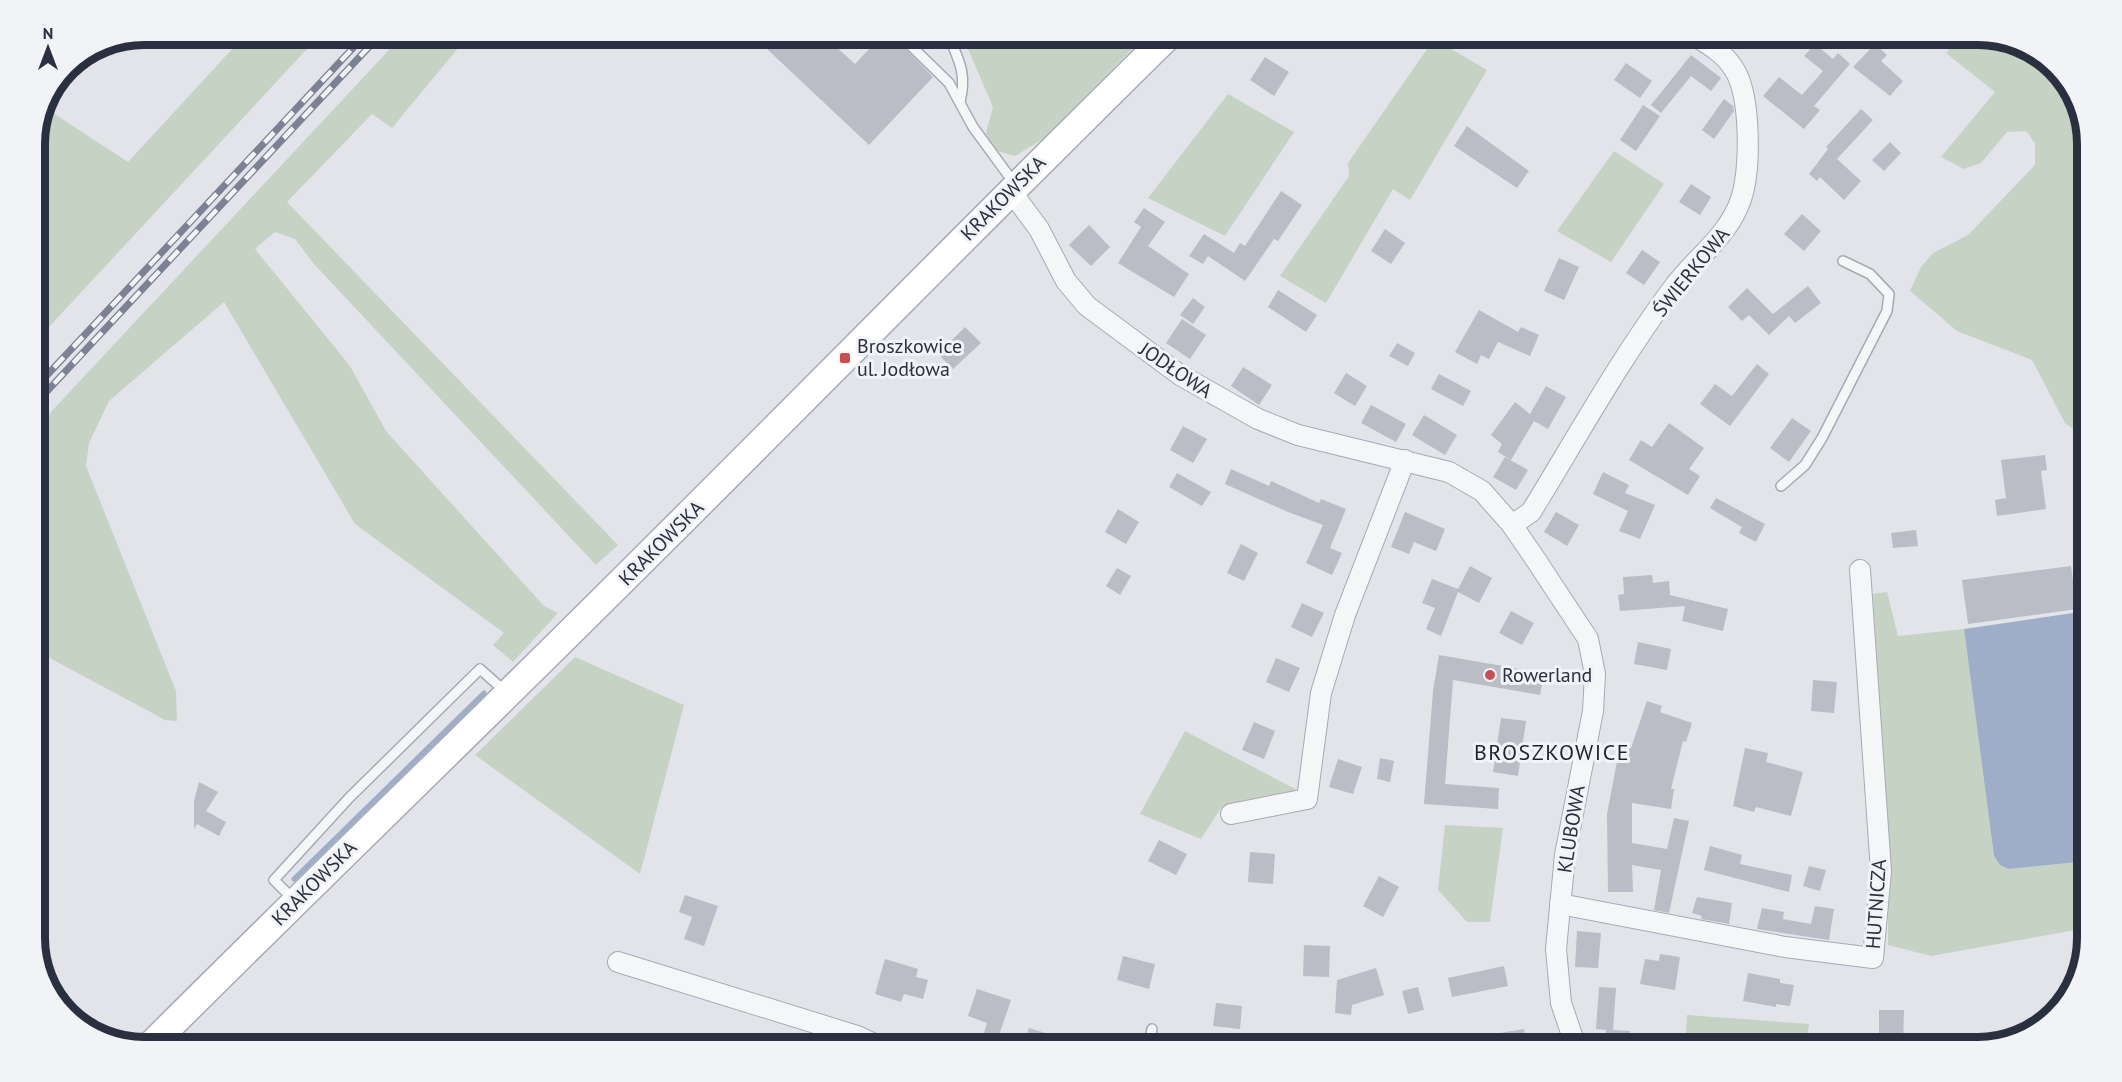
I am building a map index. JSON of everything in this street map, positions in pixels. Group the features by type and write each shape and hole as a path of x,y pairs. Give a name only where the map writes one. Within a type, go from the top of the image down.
{"street":[{"name":"KRAKOWSKA","path":"159,1037 1159,45"},
{"name":"ŚWIERKOWA","path":"1512,525 1531,512 1654,317 1679,280 1729,226 1741,199 1747,174 1743,92 1735,70 1721,53 1709,45"},
{"name":"JODŁOWA","path":"1013,188 1066,281 1087,306 1191,382 1258,419 1298,435 1449,472 1482,491 1512,525"},
{"path":"1231,814 1307,799 1321,693 1345,615 1405,460"},
{"name":"KLUBOWA","path":"1512,525 1588,639 1595,674 1593,711 1565,855 1556,949 1562,1003 1573,1037"},
{"name":"HUTNICZA","path":"1560,904 1785,947 1873,958 1881,871 1860,570"},
{"path":"618,962 859,1037"}],"lane":[{"path":"910,45 949,83 973,127 1013,188"},
{"path":"953,45 963,70 964,84 960,102"},
{"path":"1781,486 1805,465 1822,438 1887,311 1889,294 1870,274 1843,261"},
{"path":"295,901 274,880 349,798 480,669 508,693"},
{"path":"1150,1037 1152,1029"}],"green space":[{"path":"236,45 311,45 45,331 45,138 51,111 128,162"},
{"path":"394,45 461,45 392,128 372,114 287,202 618,545 596,565 314,264 295,239 275,232 255,249 350,366 386,431 544,606 558,613 513,662 493,645 504,633 355,524 224,302 109,401 89,443 86,466 176,691 177,721 165,720 45,655 45,418"},
{"path":"966,45 1136,45 1043,139 1015,156 994,150 986,133 993,107"},
{"path":"1430,45 1444,45 1487,70 1410,200 1393,189 1326,303 1280,276 1349,176 1348,163"},
{"path":"1953,45 1978,45 1997,47 2022,55 2052,79 2067,100 2072,112 2077,138 2077,432 2065,423 2032,360 1957,331 1910,291 1921,267 1933,253 1968,235 2035,165 2035,143 2026,131 2007,132 1981,163 1964,169 1941,157 1995,92 1946,53"},
{"path":"1228,94 1294,132 1225,236 1148,198"},
{"path":"1614,151 1664,184 1611,262 1557,231"},
{"path":"1887,592 1898,636 1964,629 1994,856 2009,869 2077,862 2077,930 1931,956 1888,945 1888,843 1873,594"},
{"path":"575,657 684,705 640,874 475,755"},
{"path":"1185,731 1299,791 1221,808 1201,839 1140,814"},
{"path":"1445,825 1503,828 1490,922 1467,922 1438,890"},
{"path":"1687,1015 1809,1024 1807,1037 1686,1037"}],"water":[{"path":"2077,612 2077,862 2009,869 2000,865 1994,856 1964,629"}],"building":[{"path":"763,45 834,45 855,64 873,45 902,45 933,77 869,145"},
{"path":"1816,45 1833,59 1838,53 1850,64 1814,106 1820,110 1804,129 1763,96 1779,77 1802,95 1823,71 1804,56"},
{"path":"1876,45 1887,55 1881,61 1903,81 1890,96 1853,67"},
{"path":"1691,55 1721,78 1711,91 1691,76 1661,113 1651,105"},
{"path":"1265,57 1289,72 1274,96 1250,80"},
{"path":"1626,63 1652,81 1640,98 1614,80"},
{"path":"1724,99 1733,106 1734,111 1714,139 1702,130"},
{"path":"1643,105 1660,116 1636,151 1620,140"},
{"path":"1861,109 1873,120 1837,159 1861,181 1844,200 1820,177 1817,181 1809,174 1828,149 1826,147"},
{"path":"1467,126 1529,171 1517,188 1454,146"},
{"path":"1890,142 1901,153 1884,171 1872,160"},
{"path":"1691,184 1711,197 1700,215 1679,202"},
{"path":"1281,191 1302,205 1278,241 1274,239 1245,281 1208,256 1203,264 1189,256 1204,234 1234,253 1240,243 1245,246"},
{"path":"1144,208 1165,222 1148,246 1189,274 1174,297 1118,263 1141,227 1134,222"},
{"path":"1802,214 1821,231 1804,251 1784,234"},
{"path":"1089,225 1110,247 1091,266 1069,245"},
{"path":"1385,229 1405,243 1391,264 1371,251"},
{"path":"1642,250 1660,262 1644,285 1626,273"},
{"path":"1559,258 1579,267 1564,300 1544,291"},
{"path":"1808,286 1821,303 1795,323 1789,316 1769,335 1749,315 1742,321 1728,307 1747,288 1773,314"},
{"path":"1278,290 1317,315 1306,332 1268,307"},
{"path":"1193,298 1205,307 1193,324 1180,315"},
{"path":"1479,310 1518,332 1521,327 1539,335 1530,356 1498,342 1489,359 1481,355 1477,364 1455,352"},
{"path":"1182,319 1206,335 1190,359 1166,343"},
{"path":"965,327 981,343 953,369 938,354"},
{"path":"1397,343 1415,353 1408,366 1389,356"},
{"path":"1757,364 1769,374 1730,426 1700,404 1715,384 1732,396"},
{"path":"1243,367 1272,385 1259,405 1231,386"},
{"path":"1346,373 1367,386 1355,406 1334,393"},
{"path":"1439,374 1471,391 1463,406 1431,389"},
{"path":"1546,386 1566,397 1548,429 1534,421 1511,460 1498,452 1502,444 1491,435 1515,402 1530,414"},
{"path":"1371,405 1406,424 1396,442 1361,423"},
{"path":"1424,415 1457,435 1445,455 1412,435"},
{"path":"1792,418 1811,431 1789,462 1770,448"},
{"path":"1669,423 1704,448 1689,469 1700,476 1688,495 1629,460 1641,440 1652,447"},
{"path":"1183,426 1207,439 1193,463 1170,450"},
{"path":"2045,455 2047,470 2041,471 2046,509 1997,516 1995,500 2006,498 2001,460"},
{"path":"1505,457 1528,470 1516,490 1493,477"},
{"path":"1231,469 1269,486 1271,481 1319,503 1321,499 1346,509 1330,548 1342,553 1332,575 1306,563 1323,525 1225,484"},
{"path":"1603,472 1629,485 1625,493 1655,505 1640,539 1619,531 1628,511 1593,494"},
{"path":"1177,473 1211,492 1202,506 1169,487"},
{"path":"1716,498 1765,524 1756,542 1739,533 1742,527 1710,508"},
{"path":"1118,509 1139,522 1126,544 1105,532"},
{"path":"1405,512 1445,529 1436,551 1414,542 1409,554 1391,547"},
{"path":"1556,512 1579,525 1567,546 1544,532"},
{"path":"1916,530 1918,546 1893,548 1891,533"},
{"path":"1241,544 1258,553 1244,581 1227,573"},
{"path":"1470,566 1492,578 1479,603 1458,592 1441,636 1426,629 1435,608 1422,603 1432,579 1458,589"},
{"path":"2071,566 2077,609 1968,624 1962,580"},
{"path":"1117,568 1131,576 1120,595 1106,586"},
{"path":"1652,575 1653,583 1669,581 1670,595 1728,609 1723,631 1682,621 1685,606 1620,611 1618,595 1624,594 1623,577"},
{"path":"1302,603 1324,613 1312,637 1291,627"},
{"path":"1511,611 1534,623 1522,645 1499,633"},
{"path":"1638,642 1671,649 1667,670 1634,664"},
{"path":"1439,655 1544,673 1540,695 1453,680 1445,784 1499,788 1498,809 1424,804 1433,691"},
{"path":"1276,658 1300,668 1289,692 1266,682"},
{"path":"1813,680 1837,682 1834,713 1811,711"},
{"path":"1647,701 1662,706 1660,712 1692,723 1686,742 1683,741 1671,789 1674,789 1671,809 1632,803 1632,843 1667,849 1674,818 1689,821 1669,913 1654,910 1661,870 1632,865 1633,892 1608,892 1607,814 1620,746 1631,748"},
{"path":"1501,718 1526,721 1518,776 1493,772"},
{"path":"1254,722 1275,731 1264,759 1242,750"},
{"path":"1745,748 1768,753 1766,762 1803,772 1791,816 1756,807 1754,812 1733,806"},
{"path":"1380,758 1394,761 1390,782 1377,779"},
{"path":"1338,759 1362,767 1353,794 1329,787"},
{"path":"199,782 218,792 206,811 226,822 219,836 197,824 194,829 194,801"},
{"path":"1159,840 1187,854 1176,875 1148,861"},
{"path":"1710,846 1742,855 1740,864 1792,875 1789,892 1704,870"},
{"path":"1250,852 1275,854 1273,884 1248,882"},
{"path":"1809,866 1826,870 1820,891 1803,886"},
{"path":"1379,876 1399,887 1383,917 1363,906"},
{"path":"685,895 718,906 704,946 684,939 692,917 679,912"},
{"path":"1697,897 1732,903 1729,924 1701,919 1702,916 1692,913"},
{"path":"1815,906 1834,909 1829,940 1757,929 1762,908 1784,912 1783,919 1811,924"},
{"path":"1577,931 1601,933 1598,968 1575,967"},
{"path":"1304,945 1330,946 1329,977 1303,976"},
{"path":"1660,954 1680,957 1675,990 1640,984 1645,959 1659,961"},
{"path":"1123,956 1155,964 1149,989 1117,980"},
{"path":"885,959 918,969 916,977 928,980 923,999 904,994 901,1002 875,994"},
{"path":"1504,966 1508,986 1452,997 1448,978"},
{"path":"1376,968 1384,995 1352,1005 1351,1015 1335,1013 1337,980"},
{"path":"1748,973 1780,979 1780,983 1794,985 1790,1006 1776,1004 1776,1007 1743,1001"},
{"path":"1418,987 1424,1010 1408,1014 1402,991"},
{"path":"1599,987 1616,988 1613,1030 1630,1031 1630,1037 1606,1037 1606,1030 1596,1029"},
{"path":"977,989 1011,1000 998,1037 984,1033 987,1023 968,1016"},
{"path":"1216,1003 1242,1006 1240,1029 1213,1026"},
{"path":"1879,1010 1904,1010 1903,1037 1879,1037"},
{"path":"1029,1028 1059,1037 1026,1037"},
{"path":"1524,1029 1525,1037 1494,1037 1494,1034"}],"waterway":[{"path":"294,879 484,693"}],"railway":[{"path":"45,377 356,45"},
{"path":"45,393 371,45"}],"place":[{"name":"Broszkowice ul. Jodłowa","path":"845,358"},
{"name":"Rowerland","path":"1490,675"}],"district":[{"name":"BROSZKOWICE","path":"1552,752"}]}
